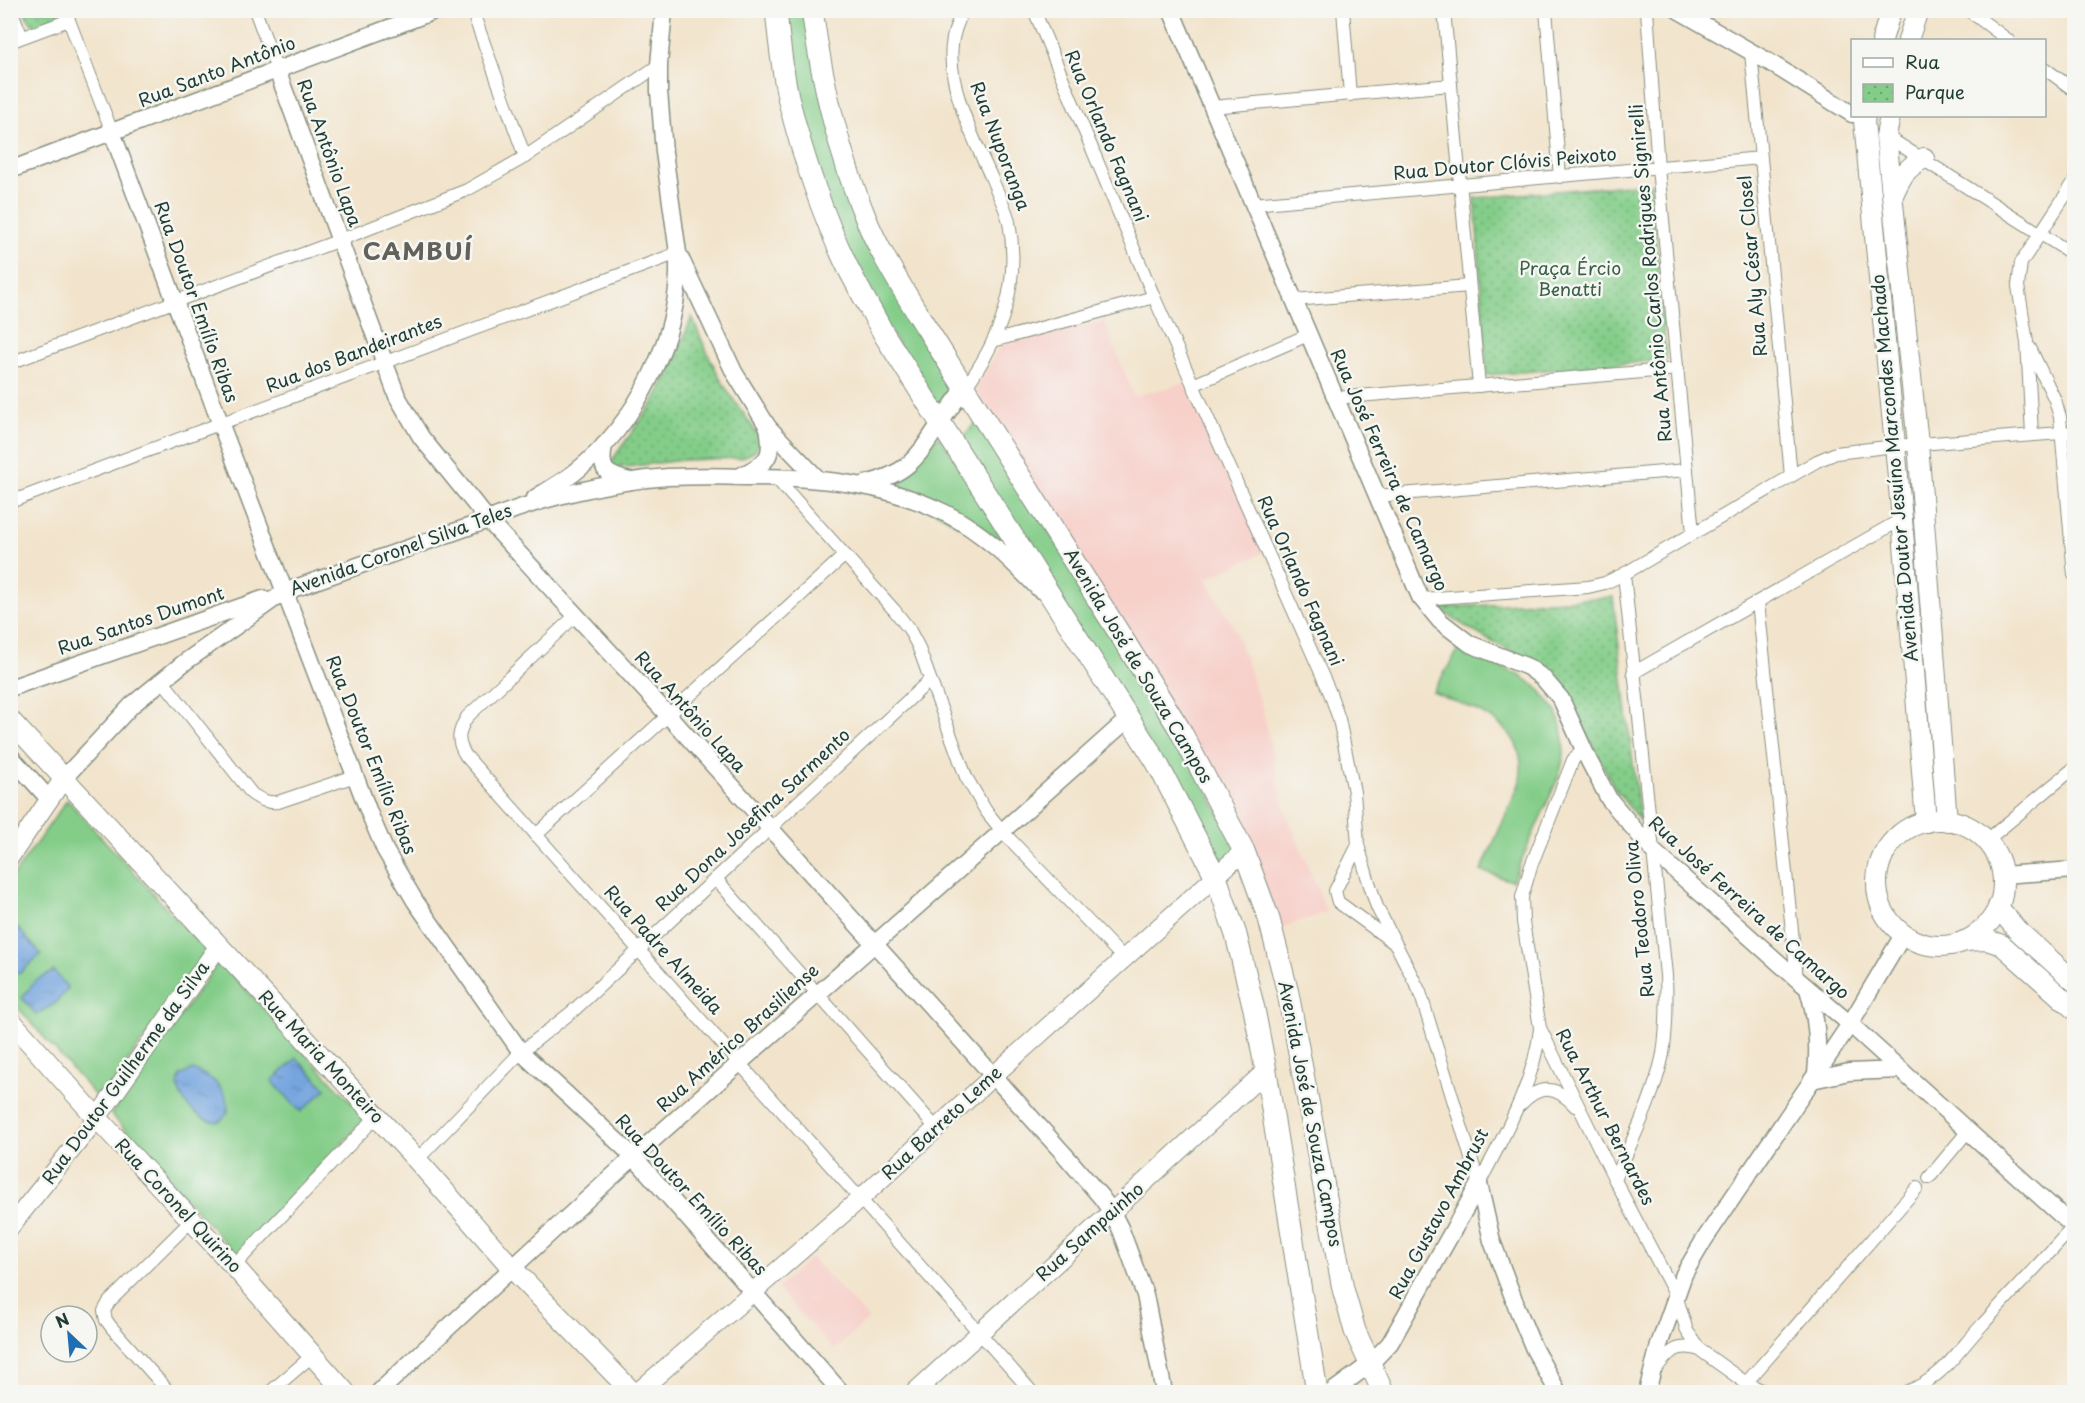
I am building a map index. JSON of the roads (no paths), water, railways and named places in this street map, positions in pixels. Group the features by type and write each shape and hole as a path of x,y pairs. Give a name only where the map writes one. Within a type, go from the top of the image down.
{"highway":[{"name":"Avenida José de Souza Campos","path":"776,10 781,60 800,142 832,232 848,267 885,336 1156,761 1216,878 1236,934 1254,1009 1317,1392"},
{"name":"Avenida José de Souza Campos","path":"812,10 820,69 836,132 866,219 881,251 913,306 1179,728 1244,851 1260,892 1277,947 1343,1289 1355,1331 1383,1392"},
{"path":"1266,1071 1282,1063 1288,1064 1292,1069 1306,1121 1319,1156"}],"main road":[{"path":"1882,39 1891,10"},
{"path":"1908,39 1918,10"},
{"name":"Avenida Doutor Jesuíno Marcondes Machado","path":"1859,117 1902,519 1926,822"},
{"name":"Avenida Doutor Jesuíno Marcondes Machado","path":"1890,117 1886,136 1918,444 1947,821"},
{"path":"1893,195 1908,168 1924,158"},
{"name":"Rua Maria Monteiro","path":"10,720 417,1160 512,1268 632,1392"},
{"name":"Avenida Coronel Silva Teles","path":"10,856 64,778"},
{"path":"1964,941 1978,933 1990,921 1998,907 2002,892 2002,875 1997,857 1986,841 1969,828 1947,821 1926,822 1906,830 1891,843 1880,861 1876,882 1879,902 1888,921 1903,935 1922,944 1944,946 1964,941 1987,940 2002,945 2074,1009"},
{"name":"Rua Barreto Leme","path":"638,1392 861,1198 1244,851"},
{"path":"1998,907 2017,930 2074,981"},
{"name":"Rua Doutor Guilherme da Silva","path":"10,1227 97,1118 219,947"},
{"name":"Rua Coronel Quirino","path":"10,1020 234,1266 345,1392"},
{"name":"Rua Sampainho","path":"915,1392 1266,1071"}],"street":[{"path":"11,10 16,39 67,15"},
{"name":"Rua Antônio Lapa","path":"255,10 397,396 421,437 488,520 1072,1162 1112,1212 1146,1295 1164,1392"},
{"name":"Rua Santo Antônio","path":"10,170 437,10"},
{"path":"472,10 525,157"},
{"path":"516,508 575,472 604,445 630,411 650,378 674,312 679,280 678,253 664,152 659,91 664,10"},
{"name":"Rua Nuporanga","path":"940,423 977,371 993,341 1002,323 1012,282 1008,219 973,136 953,74 952,45 963,10"},
{"name":"Rua Orlando Fagnani","path":"1034,10 1154,297 1330,693 1339,719 1354,792 1358,845 1377,907 1420,992 1479,1184"},
{"name":"Rua José Ferreira de Camargo","path":"1171,10 1422,599 1440,621 1470,644 1528,667 1543,678 1562,699 1583,748 1609,799 1652,850 1850,1024 2074,1226"},
{"path":"1342,10 1350,94"},
{"path":"1444,10 1479,386"},
{"path":"1546,10 1560,177"},
{"name":"Rua Antônio Carlos Rodrigues Signirelli","path":"1647,10 1658,168 1693,533"},
{"path":"1678,10 1851,112"},
{"path":"1968,10 2007,39"},
{"name":"Rua Doutor Emílio Ribas","path":"67,15 284,592 385,850 415,901 521,1053 634,1157 841,1392"},
{"name":"Rua Aly César Closel","path":"1751,52 1791,476"},
{"path":"10,363 467,190 525,157 659,64"},
{"path":"2046,69 2074,90"},
{"path":"1212,108 1451,85"},
{"path":"1859,117 2074,255"},
{"name":"Rua Doutor Clóvis Peixoto","path":"1253,204 1761,158"},
{"path":"2032,435 2027,342 2018,286 2021,264 2074,182"},
{"path":"678,253 734,372 768,427 812,478 802,486 800,504"},
{"name":"Rua dos Bandeirantes","path":"10,502 678,253"},
{"path":"1294,300 1469,286"},
{"path":"993,341 1154,297"},
{"path":"674,312 689,301 700,301"},
{"path":"1193,385 1308,335"},
{"path":"2027,342 2058,408 2074,575"},
{"path":"1335,398 1678,369"},
{"name":"Avenida Coronel Silva Teles","path":"861,485 885,480 910,464 924,449 940,423"},
{"path":"738,477 754,469 769,455 771,445 768,427"},
{"path":"1422,599 1588,587 1605,583 1817,461 1836,453 2074,432"},
{"path":"604,445 602,458 607,472 613,477 631,482"},
{"path":"1377,496 1687,470"},
{"name":"Avenida Coronel Silva Teles","path":"64,778 132,705 197,652 284,592 516,508 631,482 668,477 812,478 883,489 946,513 974,530 1010,559 1061,612"},
{"path":"775,477 909,629 918,646 966,777 986,811 1003,832 1124,959"},
{"path":"1633,673 1902,519"},
{"path":"536,835 845,555"},
{"name":"Rua Teodoro Oliva","path":"1615,1180 1654,1087 1663,1054 1667,1009 1666,975 1624,574"},
{"name":"Rua Santos Dumont","path":"10,688 284,592"},
{"path":"1758,602 1802,984 1817,1023 1818,1042 1814,1078"},
{"name":"Rua Padre Almeida","path":"575,616 467,717 460,729 460,747 638,951 741,1062 1032,1392"},
{"path":"183,627 199,637 201,642 197,652"},
{"path":"162,680 252,794 268,803 278,802 355,776"},
{"name":"Rua Dona Josefina Sarmento","path":"417,1160 521,1053 573,1011 717,880 930,680"},
{"name":"Rua Américo Brasiliense","path":"379,1392 634,1157 1129,718"},
{"name":"Rua Arthur Bernardes","path":"1583,748 1574,760 1531,866 1522,897 1523,922 1540,1028 1615,1180 1677,1298 1687,1331 1700,1350 1746,1383 1766,1392"},
{"path":"10,756 49,799"},
{"path":"1986,841 2074,768"},
{"path":"1358,845 1335,891 1335,896 1338,902 1397,945"},
{"path":"2002,875 2074,870"},
{"path":"717,880 936,1128"},
{"path":"1647,1392 1659,1345 1684,1274 1704,1240 1850,1024 1903,935"},
{"name":"Rua Gustavo Ambrust","path":"1332,1392 1370,1364 1390,1343 1479,1184 1515,1110 1530,1075 1540,1028"},
{"path":"1814,1078 1849,1072 1901,1070"},
{"path":"1515,1110 1529,1095 1538,1090 1549,1090 1558,1092 1568,1099 1584,1116"},
{"path":"234,1266 376,1117"},
{"path":"1929,1178 1968,1131"},
{"path":"1479,1184 1492,1241 1515,1303 1534,1349 1558,1392"},
{"path":"1746,1383 1917,1188"},
{"path":"169,1392 112,1328 106,1320 104,1311 109,1302 192,1220"},
{"path":"1906,1392 1935,1377 1955,1359 1971,1336 2074,1226"},
{"path":"1653,1372 1668,1354 1679,1347 1700,1350"},
{"path":"270,1392 312,1356"}],"water":[{"path":"13,923 41,954 19,974 11,965 11,925"},
{"path":"54,971 68,988 55,1004 36,1014 22,998 35,981"},
{"path":"297,1058 326,1089 301,1112 272,1081"},
{"path":"193,1070 213,1080 223,1091 228,1113 220,1121 201,1117 181,1096 178,1082 181,1075"}],"district":[{"name":"CAMBUÍ","path":"418,252"}],"park label":[{"name":"Praça Ércio Benatti","path":"1570,279"}]}
